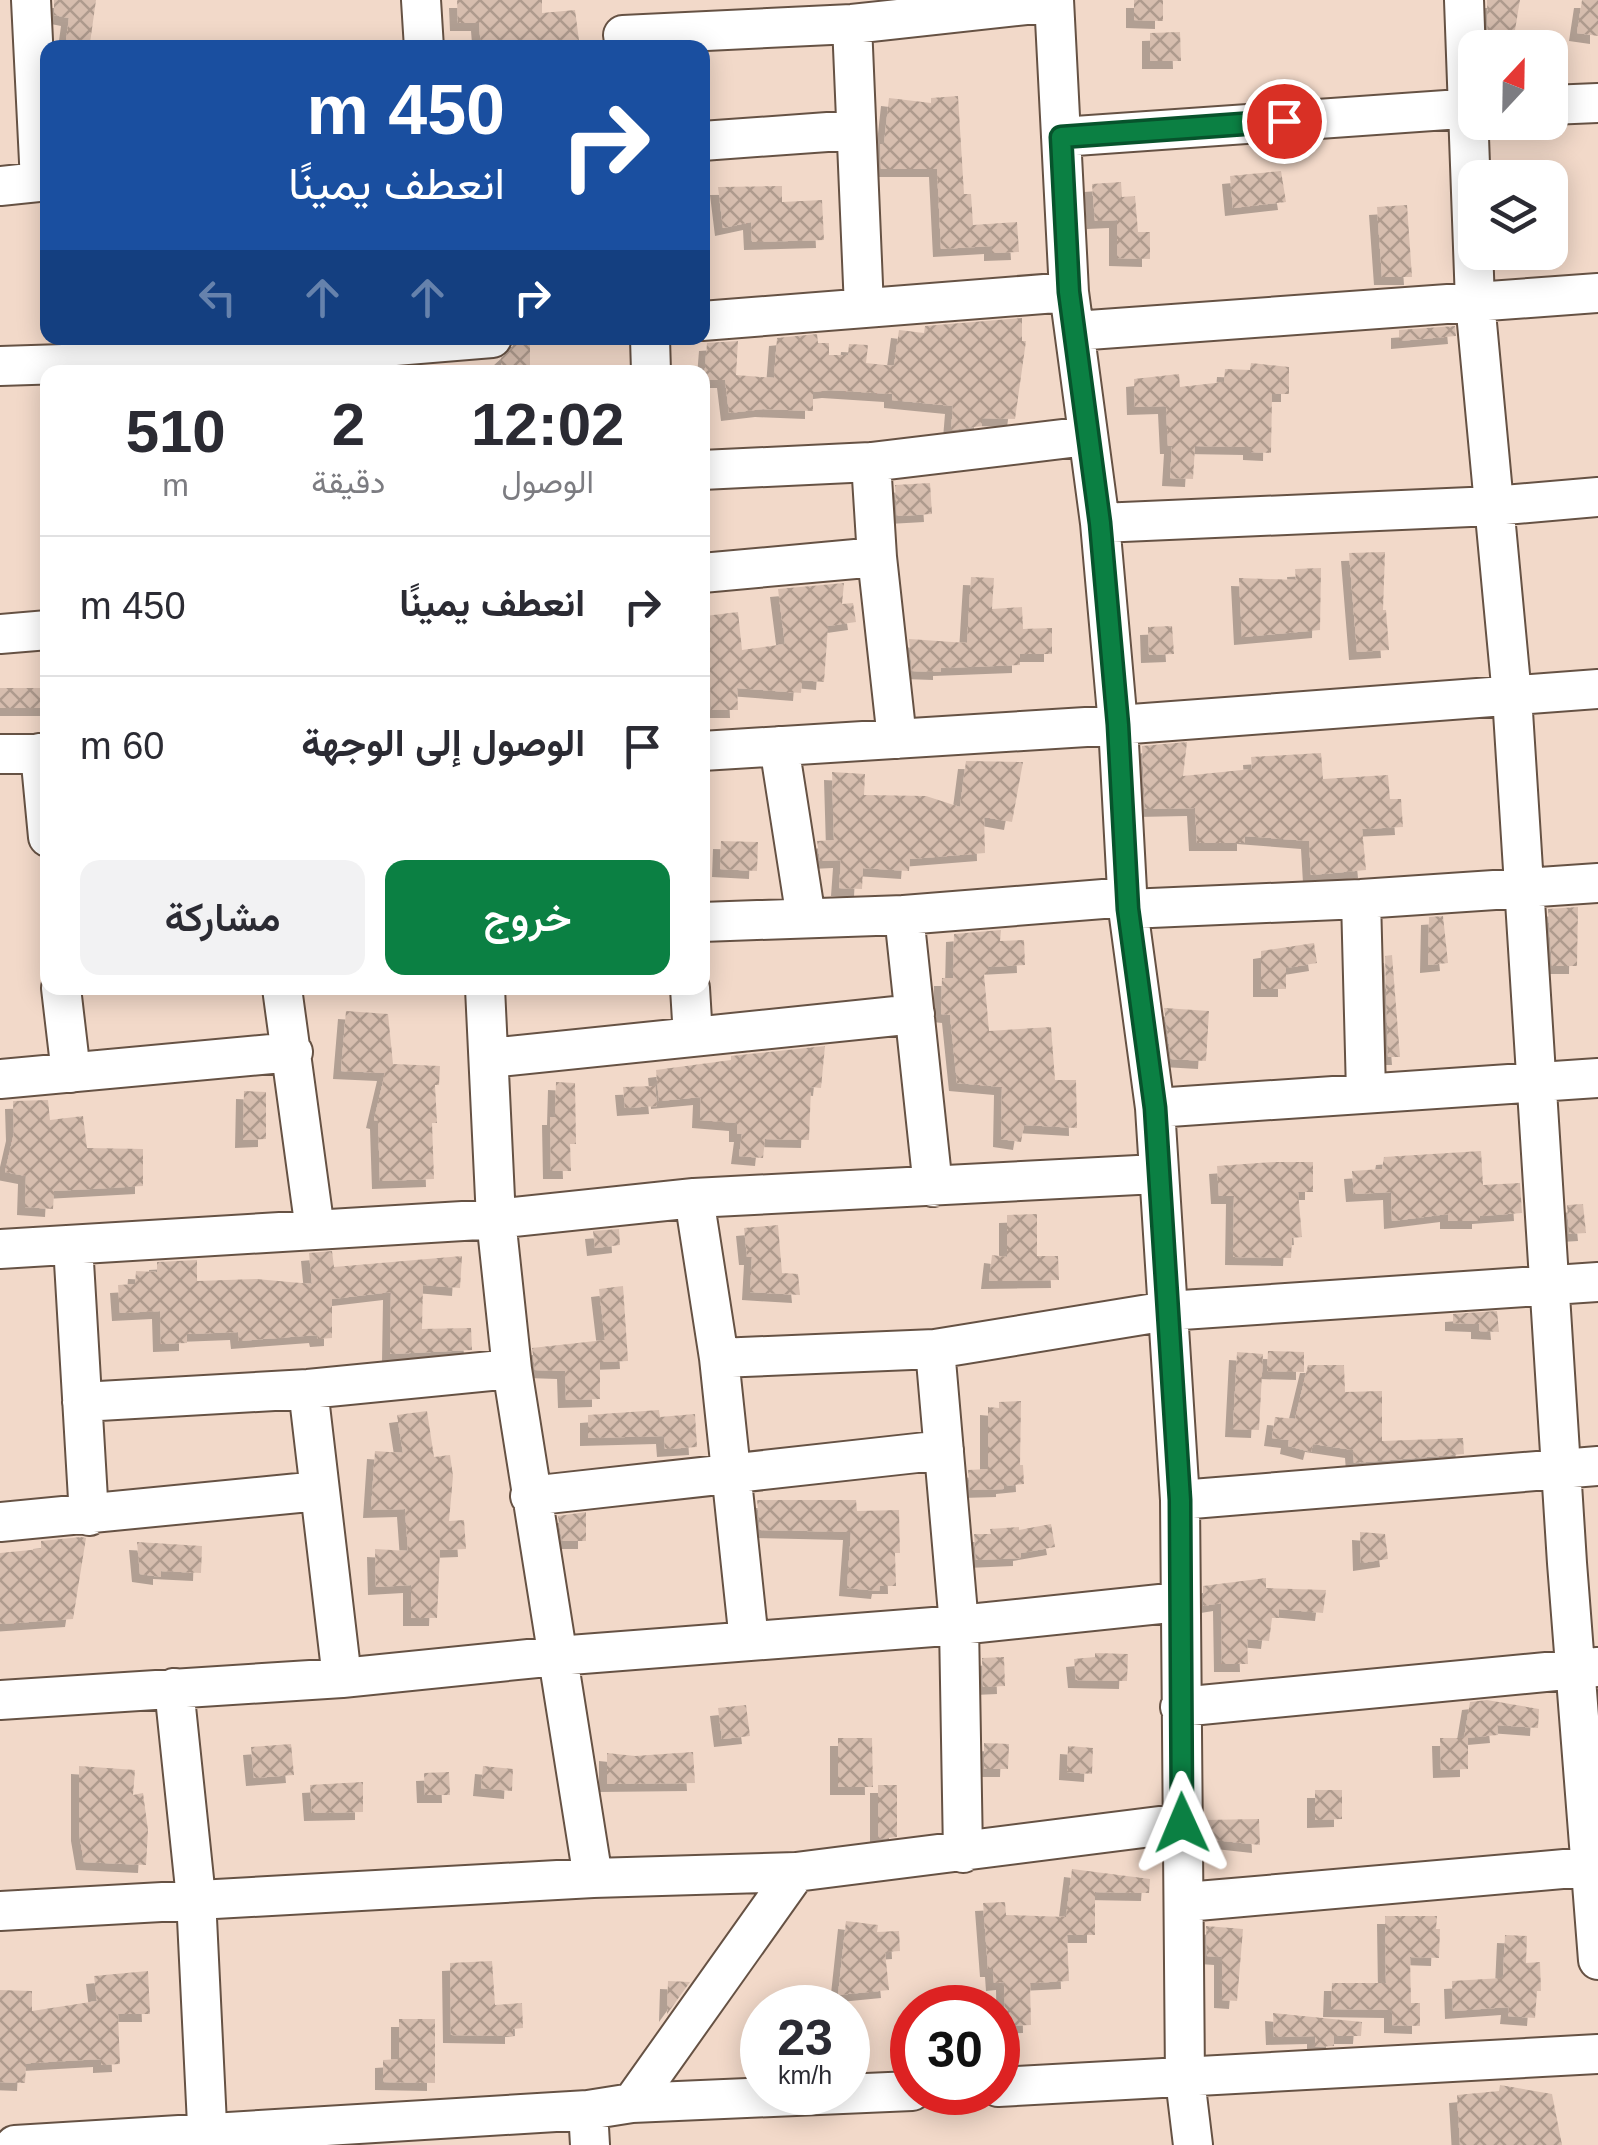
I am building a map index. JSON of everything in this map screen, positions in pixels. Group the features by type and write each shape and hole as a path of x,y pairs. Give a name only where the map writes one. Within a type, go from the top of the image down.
{"street":[{"path":"31,0 40,73"},
{"path":"421,0 424,40"},
{"path":"1464,0 1466,30"},
{"path":"623,27 852,24 1054,1 1069,292 1100,523 1118,725 1128,903 1155,1108 1180,1500 1185,2079 1194,2145"},
{"path":"852,24 864,308"},
{"path":"1568,104 1598,103"},
{"path":"1061,137 1458,109"},
{"path":"710,140 855,130"},
{"path":"1472,140 1475,302 1512,696 1548,1284 1580,1468 1598,1960"},
{"path":"0,186 40,182"},
{"path":"710,320 1069,292"},
{"path":"1075,331 1598,292"},
{"path":"0,366 249,348 441,351"},
{"path":"710,470 872,462 1087,436"},
{"path":"872,462 877,558 897,739"},
{"path":"1100,523 1493,506 1598,497"},
{"path":"710,572 877,558"},
{"path":"0,634 40,631"},
{"path":"710,750 1598,689"},
{"path":"779,746 806,918"},
{"path":"0,754 40,754"},
{"path":"710,922 1128,903 1361,899 1598,882"},
{"path":"1361,899 1366,1092"},
{"path":"904,915 933,1187"},
{"path":"62,995 71,1073"},
{"path":"283,995 315,1230"},
{"path":"486,995 496,1219 512,1369 593,1878"},
{"path":"690,995 693,1037"},
{"path":"490,1058 915,1014"},
{"path":"0,1079 292,1052"},
{"path":"1155,1108 1598,1078"},
{"path":"0,1250 496,1219 694,1198 1157,1174"},
{"path":"694,1198 719,1358 749,1641"},
{"path":"73,1245 89,1516"},
{"path":"719,1358 935,1348 1167,1310 1598,1282"},
{"path":"935,1348 959,1625 963,1853"},
{"path":"82,1402 308,1389 512,1369"},
{"path":"308,1389 342,1678"},
{"path":"530,1496 944,1450"},
{"path":"1180,1500 1580,1468"},
{"path":"0,1522 319,1492"},
{"path":"0,1700 342,1678 557,1656 959,1625 1179,1602"},
{"path":"1180,1707 1587,1668"},
{"path":"174,1688 196,1898 208,2139"},
{"path":"0,1912 593,1878 796,1872 1182,1823"},
{"path":"1186,1902 1594,1866"},
{"path":"15,2145 589,2128 632,2103 796,1872"},
{"path":"1020,2086 1598,2054"},
{"path":"632,2103 890,2092"}],"building":[{"path":"54,0 96,0 90,40 66,40 69,18 54,15"},
{"path":"457,0 542,0 542,13 575,10 579,40 480,40 479,23 458,23"},
{"path":"1134,0 1163,0 1163,21 1134,20"},
{"path":"1487,0 1520,0 1515,30 1488,30"},
{"path":"1582,0 1598,0 1598,36 1577,33"},
{"path":"1180,32 1181,61 1150,61 1150,33"},
{"path":"958,96 964,194 971,194 973,225 1017,222 1019,252 992,253 992,246 941,249 937,169 881,169 880,144 884,144 889,98 931,103 931,98"},
{"path":"1281,171 1286,202 1233,208 1230,176"},
{"path":"1121,182 1122,197 1135,196 1138,232 1150,232 1150,259 1117,258 1117,220 1095,221 1092,184"},
{"path":"782,186 782,202 822,200 824,240 752,242 751,222 723,228 718,187"},
{"path":"1407,205 1412,277 1382,277 1377,207"},
{"path":"1022,318 1022,341 1026,341 1015,419 982,418 982,426 951,430 953,406 892,400 892,394 830,390 813,392 813,411 763,409 729,413 725,380 710,380 710,365 705,365 707,345 738,341 736,375 774,378 777,338 817,334 818,343 829,343 829,355 848,355 849,344 868,345 866,363 894,366 899,330 924,333 925,326"},
{"path":"1455,326 1456,336 1399,341 1399,330"},
{"path":"530,345 530,365 501,365 501,358 512,348"},
{"path":"1251,363 1289,367 1289,394 1272,394 1271,453 1251,452 1251,447 1195,446 1193,479 1170,478 1172,446 1168,446 1166,406 1135,407 1134,379 1179,374 1180,387 1224,382 1225,369 1250,370"},
{"path":"930,483 932,514 897,516 895,485"},
{"path":"1385,552 1383,610 1389,650 1357,652 1349,553"},
{"path":"1321,568 1320,630 1242,637 1239,578 1296,580 1295,569"},
{"path":"971,577 994,578 992,609 1022,607 1023,629 1052,628 1052,654 1020,654 1020,665 912,671 909,639 967,643"},
{"path":"844,583 842,604 853,603 856,622 828,626 824,682 802,680 801,693 737,688 738,710 711,710 710,615 738,612 742,650 785,644 778,589"},
{"path":"1172,626 1174,654 1149,655 1148,627"},
{"path":"0,688 40,688 40,708 0,708"},
{"path":"1187,742 1183,776 1252,769 1251,757 1321,753 1323,779 1388,775 1390,799 1401,799 1403,827 1362,829 1366,870 1311,875 1309,841 1245,836 1245,843 1197,843 1195,808 1145,809 1142,746"},
{"path":"966,761 1023,762 1012,822 984,817 985,853 910,859 909,871 863,868 862,889 839,888 841,860 820,861 817,841 834,840 832,772 865,774 864,795 926,796 960,807"},
{"path":"721,841 758,842 757,871 720,869"},
{"path":"1578,907 1577,966 1552,966 1548,909"},
{"path":"1443,916 1448,963 1428,965 1429,917"},
{"path":"1001,930 1000,941 1024,940 1025,965 988,967 988,974 984,974 989,1031 1051,1027 1055,1080 1076,1080 1077,1128 1024,1125 1021,1142 1001,1139 1002,1087 957,1083 950,1015 941,1014 942,978 953,978 954,934"},
{"path":"1314,943 1317,963 1286,968 1286,989 1261,989 1261,951"},
{"path":"1392,955 1400,1057 1388,1057 1385,956"},
{"path":"1164,1008 1209,1011 1206,1061 1171,1059"},
{"path":"346,1011 388,1014 393,1064 440,1066 439,1085 435,1085 437,1123 432,1123 434,1179 380,1181 378,1121 374,1120 385,1073 341,1071"},
{"path":"825,1046 821,1088 811,1087 809,1140 765,1139 763,1158 739,1156 742,1134 737,1134 737,1123 700,1120 701,1097 659,1101 656,1070 731,1060 731,1056"},
{"path":"556,1082 575,1083 576,1144 570,1144 571,1171 551,1171 550,1117 555,1117"},
{"path":"655,1086 657,1106 625,1108 623,1087"},
{"path":"244,1091 266,1092 266,1139 243,1140"},
{"path":"48,1100 50,1120 83,1116 87,1148 143,1149 143,1186 54,1191 53,1209 25,1207 26,1176 5,1172 14,1133 13,1101"},
{"path":"1481,1151 1483,1185 1520,1183 1522,1213 1480,1216 1480,1221 1448,1221 1448,1214 1392,1221 1391,1192 1354,1194 1352,1171 1382,1169 1384,1157"},
{"path":"1313,1162 1313,1192 1298,1192 1302,1237 1292,1238 1291,1258 1233,1257 1234,1196 1219,1196 1217,1166"},
{"path":"1583,1204 1586,1233 1569,1234 1567,1205"},
{"path":"1037,1214 1037,1256 1058,1256 1059,1280 989,1281 992,1255 1007,1257 1007,1215"},
{"path":"778,1225 782,1273 798,1274 800,1295 750,1292 752,1257 747,1257 744,1228"},
{"path":"619,1229 620,1245 595,1248 593,1231"},
{"path":"332,1251 334,1267 462,1256 460,1288 423,1285 422,1329 471,1328 472,1350 390,1354 391,1292 332,1299 332,1338 318,1339 317,1335 239,1341 238,1332 187,1334 187,1343 161,1344 160,1311 120,1313 118,1285 135,1284 136,1271 157,1272 157,1262 197,1260 197,1281 256,1279 312,1284 309,1253"},
{"path":"623,1286 628,1361 600,1362 600,1399 566,1400 565,1371 535,1370 532,1348 605,1340 599,1289"},
{"path":"1497,1311 1499,1332 1479,1331 1479,1324 1453,1323 1453,1314"},
{"path":"1268,1351 1304,1352 1304,1372 1267,1371"},
{"path":"1237,1352 1263,1354 1259,1430 1233,1429"},
{"path":"1308,1365 1344,1365 1345,1392 1382,1391 1382,1441 1463,1438 1464,1454 1354,1463 1353,1450 1313,1444 1311,1452 1288,1446 1289,1440 1272,1438 1275,1417 1295,1419"},
{"path":"1021,1401 1020,1465 1024,1484 970,1490 968,1470 988,1469 988,1407"},
{"path":"659,1410 660,1417 695,1414 697,1447 665,1449 664,1436 588,1438 588,1415"},
{"path":"427,1411 434,1457 450,1455 453,1476 449,1521 464,1520 466,1549 440,1550 437,1618 411,1618 411,1585 376,1587 375,1549 408,1551 405,1509 371,1510 375,1451 403,1453 397,1415"},
{"path":"757,1500 856,1500 857,1511 899,1510 896,1586 880,1586 879,1591 847,1588 851,1532 760,1530"},
{"path":"586,1512 586,1541 562,1541 558,1516"},
{"path":"1051,1524 1055,1547 1021,1553 1021,1558 976,1560 974,1534"},
{"path":"1360,1532 1385,1534 1388,1559 1361,1563"},
{"path":"86,1538 73,1619 0,1624 0,1553 41,1549 41,1541"},
{"path":"137,1542 202,1546 201,1573 161,1571 161,1577 140,1574"},
{"path":"1266,1578 1266,1588 1326,1590 1323,1613 1279,1609 1279,1618 1272,1618 1269,1641 1247,1639 1248,1664 1222,1664 1221,1603 1203,1606 1203,1586"},
{"path":"1095,1653 1128,1654 1127,1681 1076,1680 1074,1659 1095,1657"},
{"path":"1004,1657 1005,1686 983,1687 982,1658"},
{"path":"1487,1700 1539,1709 1538,1728 1497,1725 1498,1735 1464,1738 1470,1702"},
{"path":"746,1705 750,1736 722,1739 718,1708"},
{"path":"838,1738 872,1738 873,1787 838,1787"},
{"path":"1440,1738 1468,1738 1468,1769 1441,1770"},
{"path":"984,1743 1009,1744 1008,1769 984,1769"},
{"path":"291,1744 294,1775 254,1778 251,1747"},
{"path":"1068,1746 1093,1748 1092,1774 1067,1772"},
{"path":"693,1752 695,1783 607,1784 607,1753 635,1756"},
{"path":"79,1766 135,1770 133,1795 143,1793 148,1830 146,1865 84,1862 79,1833"},
{"path":"483,1766 513,1769 512,1791 481,1788"},
{"path":"449,1772 450,1795 425,1795 424,1773"},
{"path":"363,1782 363,1812 312,1813 310,1785"},
{"path":"878,1785 897,1785 897,1837 878,1839"},
{"path":"1315,1790 1342,1790 1342,1819 1315,1820"},
{"path":"1259,1819 1260,1845 1205,1839 1205,1820"},
{"path":"1072,1869 1150,1879 1149,1893 1095,1892 1095,1935 1067,1935 1069,1981 1030,1983 1031,2025 1020,2025 1020,1985 994,1983 993,1969 988,1969 983,1903 1005,1902 1006,1915 1066,1917"},
{"path":"1385,1916 1437,1916 1439,1958 1410,1957 1411,2003 1420,2003 1420,2026 1392,2025 1392,2010 1331,2009 1332,1983 1386,1983"},
{"path":"846,1921 878,1925 877,1932 899,1931 900,1951 885,1952 889,1990 870,1992 870,1985 839,1985"},
{"path":"1206,1926 1243,1929 1237,2001 1222,2000 1222,1957 1207,1956"},
{"path":"1505,1935 1527,1936 1526,1963 1540,1962 1541,1991 1537,1991 1535,2018 1508,2016 1509,2007 1453,2011 1452,1981 1503,1978"},
{"path":"492,1961 495,2005 522,2003 523,2028 513,2029 513,2036 451,2035 450,1963"},
{"path":"148,1971 150,2014 118,2014 120,2064 101,2065 101,2059 31,2063 26,2064 25,2083 0,2082 0,1990 32,1991 32,2011 97,2001 94,1976"},
{"path":"668,1981 690,1982 667,2014"},
{"path":"1273,2013 1362,2022 1361,2036 1334,2036 1334,2046 1315,2047 1315,2036 1274,2037"},
{"path":"399,2019 435,2019 435,2083 383,2082 383,2060 399,2059"},
{"path":"1500,2085 1552,2094 1562,2145 1460,2145 1457,2095 1499,2091"}],"route":[{"path":"1182,1823 1180,1500 1155,1108 1128,909 1118,725 1100,523 1069,292 1061,137 1284,121"}]}
